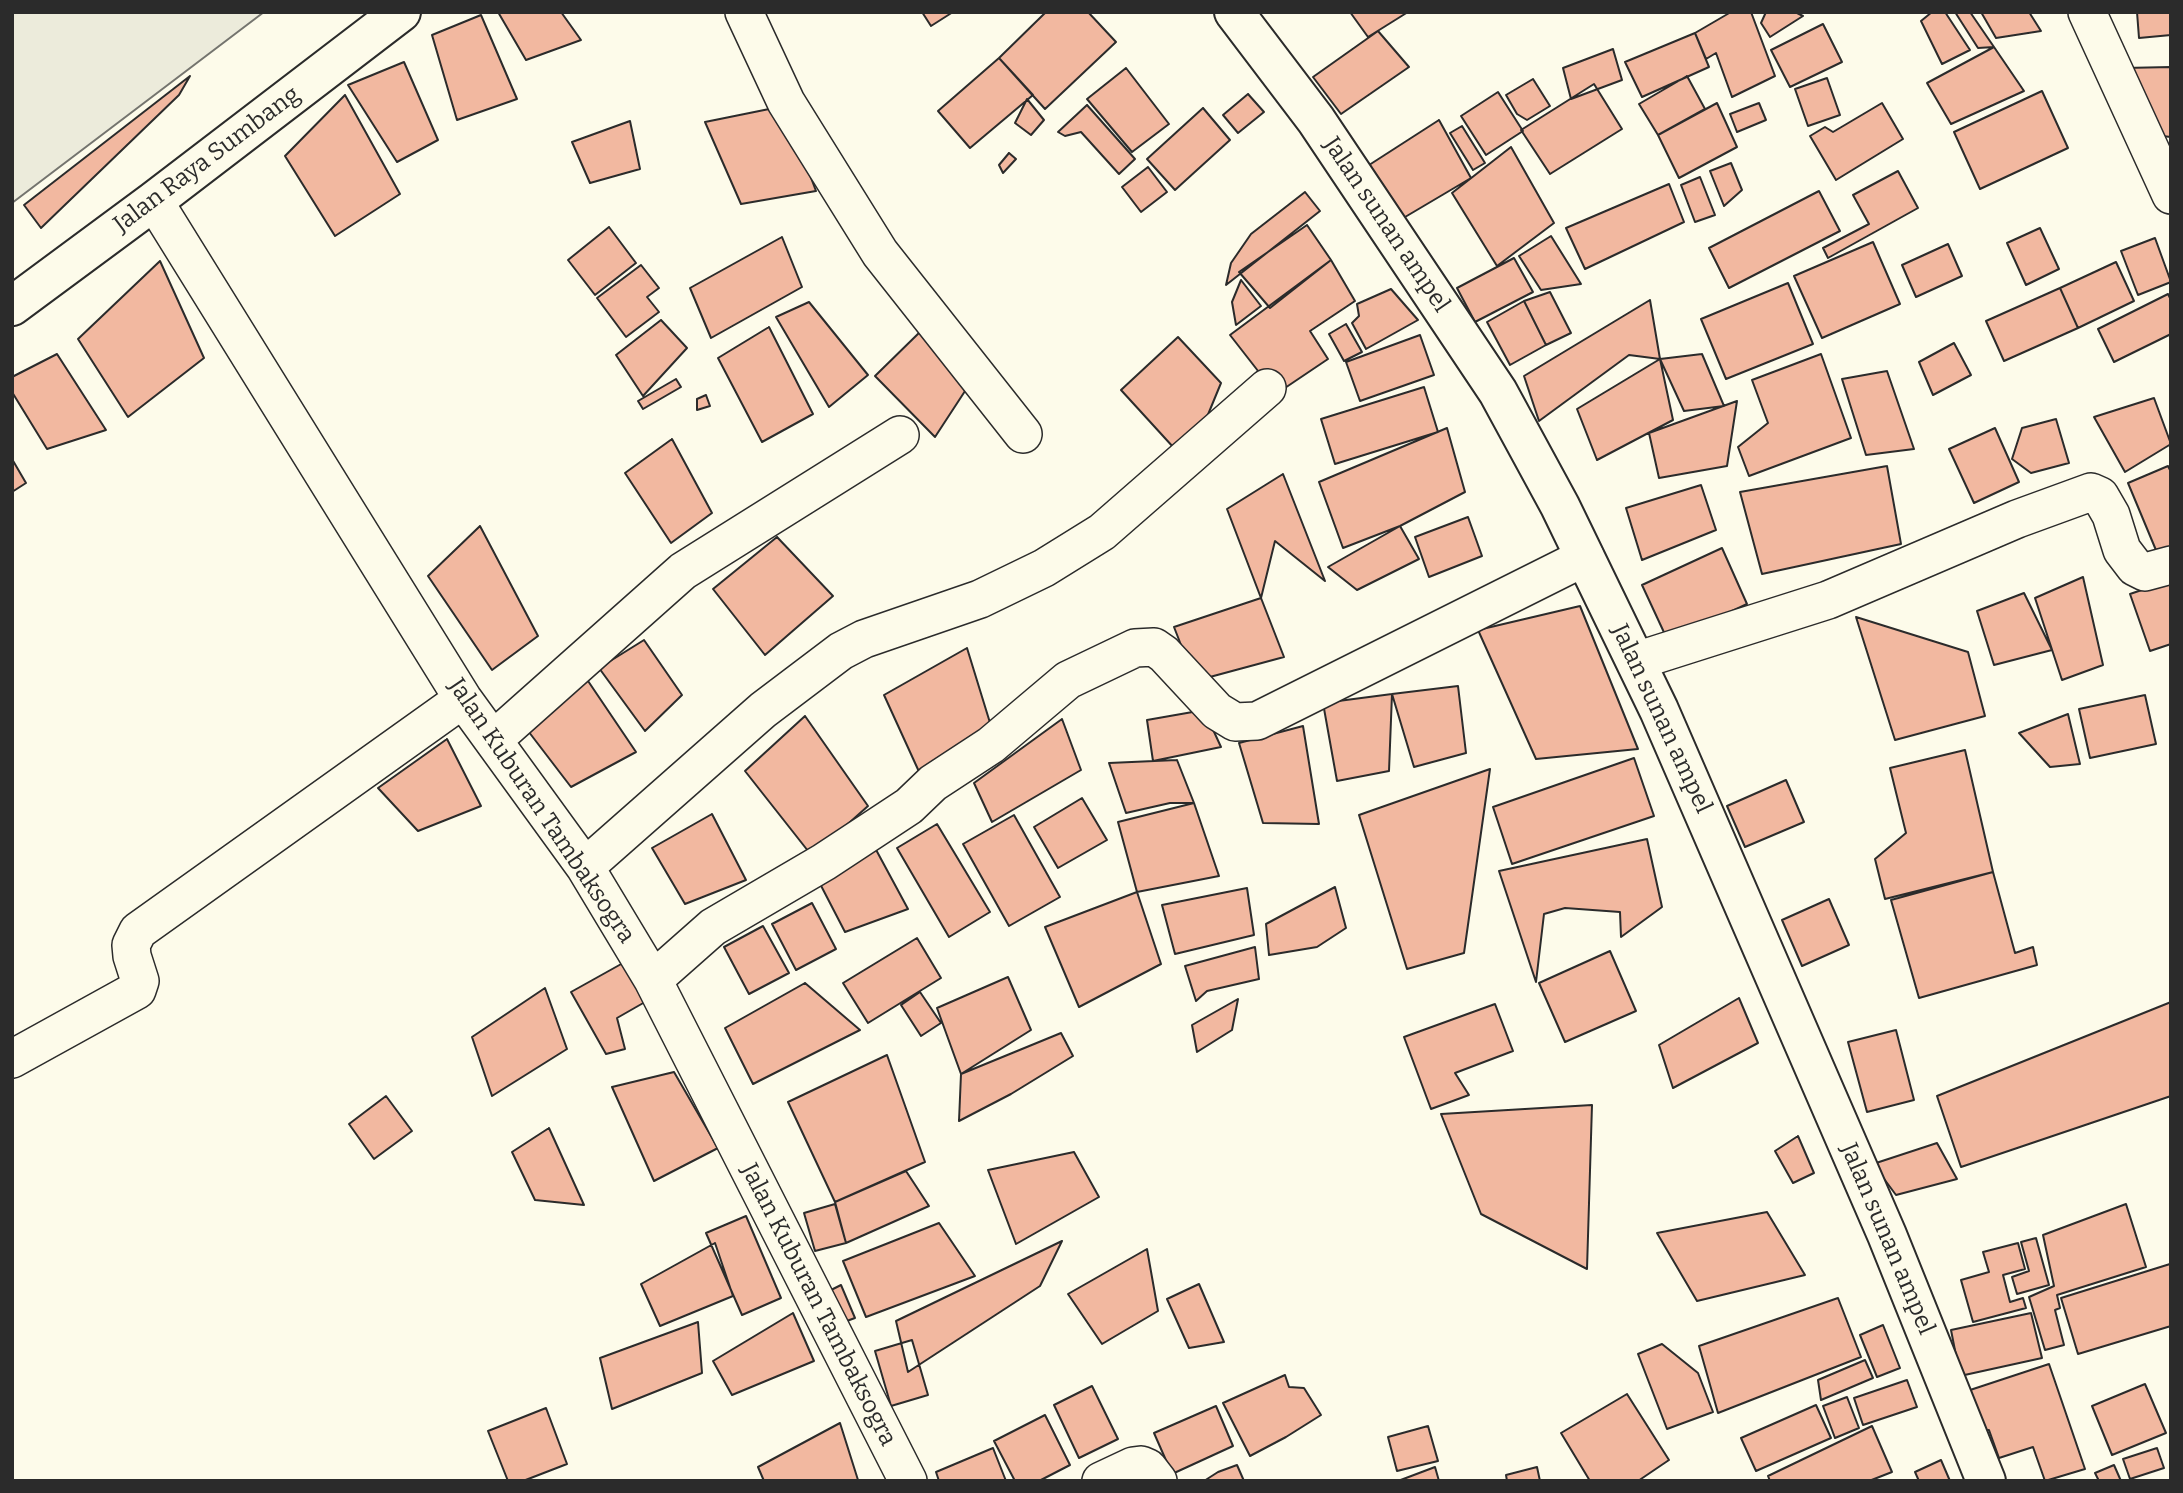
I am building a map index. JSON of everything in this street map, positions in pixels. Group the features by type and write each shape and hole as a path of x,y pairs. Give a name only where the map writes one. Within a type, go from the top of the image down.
{"main road":[{"name":"Jalan Raya Sumbang","path":"12,306 401,12"},
{"name":"Jalan sunan ampel","path":"1234,12 1316,120 1498,392 1534,457 1636,661 1887,1235 1986,1481"}],"street":[{"path":"744,12 786,102 880,253 1023,434"},
{"path":"2087,12 2171,194"},
{"name":"Jalan Kuburan Tambaksogra","path":"154,201 463,699 585,867 653,980 908,1481"},
{"path":"585,867 763,710 841,651 864,639 980,598 1056,561 1102,532 1267,388"},
{"path":"493,740 683,571 901,435"},
{"path":"1636,661 1828,600 2017,519 2091,492 2100,496 2111,515 2122,550 2136,567 2145,572 2171,565"},
{"path":"653,980 713,926 824,862 909,806 933,783 991,745 1068,680 1135,648 1154,647 1164,654 1217,712 1235,722 1257,721 1585,557"},
{"path":"12,1059 137,990 140,981 131,946 138,931 463,699"},
{"path":"1101,1481 1141,1465 1148,1468 1158,1481"}],"shaded area":[{"path":"12,12 264,12 12,203"}],"building":[{"path":"498,12 561,12 581,40 526,60"},
{"path":"922,12 953,12 931,26"},
{"path":"1046,12 1088,12 1116,42 1045,109 999,58"},
{"path":"1350,12 1408,12 1368,37"},
{"path":"1731,12 1751,12 1775,76 1732,97 1716,53 1706,59 1695,33"},
{"path":"1766,12 1795,12 1803,16 1770,37 1761,23"},
{"path":"1932,12 1945,12 1970,50 1942,64 1921,21"},
{"path":"1955,12 1970,12 1994,47 1978,48"},
{"path":"1981,12 2029,12 2041,31 1996,38"},
{"path":"2137,12 2171,12 2171,35 2139,38"},
{"path":"481,15 517,99 457,120 432,35"},
{"path":"1823,24 1842,62 1790,87 1771,50"},
{"path":"1378,31 1409,67 1341,114 1313,77"},
{"path":"1695,33 1709,67 1642,97 1625,62"},
{"path":"1994,47 2024,91 1951,124 1927,83"},
{"path":"1613,49 1622,80 1571,99 1563,68"},
{"path":"999,58 1033,95 970,148 938,111"},
{"path":"404,62 438,140 397,162 348,85"},
{"path":"2171,67 2171,137 2153,135 2124,68"},
{"path":"1126,68 1169,124 1132,152 1087,99"},
{"path":"190,76 179,95 41,228 24,205"},
{"path":"1687,76 1705,109 1658,135 1639,104"},
{"path":"1827,78 1840,115 1808,126 1795,89"},
{"path":"1533,79 1550,106 1527,120 1517,114 1506,95"},
{"path":"1594,84 1622,129 1550,174 1521,130"},
{"path":"2042,91 2068,148 1980,189 1954,132"},
{"path":"1498,92 1523,131 1486,155 1461,116"},
{"path":"1248,94 1264,112 1238,133 1223,115"},
{"path":"345,95 400,194 335,236 285,156"},
{"path":"1027,99 1044,120 1031,135 1015,123"},
{"path":"1717,103 1737,147 1679,178 1658,135"},
{"path":"1759,103 1766,120 1737,132 1730,114"},
{"path":"1882,103 1903,139 1836,180 1810,136 1825,127 1833,132"},
{"path":"1087,105 1135,159 1119,174 1081,132 1065,136 1058,132"},
{"path":"784,106 816,191 741,204 705,122"},
{"path":"1203,108 1230,140 1175,190 1147,159"},
{"path":"1439,120 1471,178 1400,220 1366,167"},
{"path":"630,121 640,169 590,183 572,142"},
{"path":"1462,126 1485,163 1473,170 1450,133"},
{"path":"1511,147 1554,223 1497,266 1452,193"},
{"path":"1009,153 1016,159 1003,173 999,165"},
{"path":"1731,163 1742,190 1724,206 1710,171"},
{"path":"1148,167 1167,192 1141,212 1122,187"},
{"path":"1898,171 1918,208 1828,258 1823,248 1869,224 1853,195"},
{"path":"1700,177 1715,215 1695,222 1681,185"},
{"path":"1669,184 1684,222 1585,269 1566,228"},
{"path":"1819,191 1840,231 1729,288 1709,248"},
{"path":"1305,192 1320,211 1226,285 1231,263 1251,234"},
{"path":"1307,225 1331,260 1270,308 1239,272"},
{"path":"609,227 636,263 595,295 568,260"},
{"path":"2040,228 2059,269 2026,285 2007,243"},
{"path":"1551,236 1581,284 1541,290 1519,256"},
{"path":"782,237 802,287 711,338 690,288"},
{"path":"2155,238 2171,282 2138,295 2121,251"},
{"path":"1873,242 1900,304 1822,338 1794,276"},
{"path":"1948,244 1962,276 1916,297 1902,265"},
{"path":"1514,258 1533,292 1475,322 1457,288"},
{"path":"1331,260 1355,301 1310,331 1328,359 1276,394 1230,335"},
{"path":"160,261 204,358 128,417 78,339"},
{"path":"2116,262 2134,301 2078,328 2060,288"},
{"path":"641,265 659,288 647,297 659,312 626,337 597,298"},
{"path":"1241,280 1261,306 1236,325 1232,302"},
{"path":"1788,283 1813,344 1726,379 1701,319"},
{"path":"2060,288 2078,328 2004,361 1986,321"},
{"path":"1391,289 1418,320 1366,349 1352,323 1359,316 1357,304"},
{"path":"1550,292 1571,333 1546,345 1524,301"},
{"path":"2168,294 2171,300 2171,334 2114,362 2098,329"},
{"path":"1650,300 1660,359 1629,355 1539,421 1524,376"},
{"path":"1524,301 1546,345 1510,365 1487,322"},
{"path":"809,302 868,375 829,407 776,317"},
{"path":"661,320 687,348 643,396 616,355"},
{"path":"1346,324 1362,352 1344,361 1329,334"},
{"path":"769,327 813,414 762,442 718,358"},
{"path":"923,329 967,388 935,437 875,376"},
{"path":"1420,335 1434,375 1360,401 1346,362"},
{"path":"1178,337 1221,383 1207,417 1174,448 1121,390"},
{"path":"1954,343 1971,375 1933,395 1919,362"},
{"path":"57,354 106,430 47,449 12,392 12,377"},
{"path":"1702,354 1724,406 1684,411 1660,359"},
{"path":"1821,354 1851,438 1749,476 1738,447 1768,423 1752,380"},
{"path":"1660,359 1673,420 1597,460 1577,409"},
{"path":"1887,371 1914,449 1866,455 1842,379"},
{"path":"676,379 681,387 643,409 638,401"},
{"path":"1424,387 1438,432 1335,464 1321,419"},
{"path":"706,395 710,406 697,410 697,399"},
{"path":"2154,398 2171,444 2125,472 2094,417"},
{"path":"1737,401 1727,466 1659,478 1649,433"},
{"path":"2056,419 2069,463 2031,473 2012,459 2022,428"},
{"path":"1447,428 1465,492 1400,526 1343,548 1319,482"},
{"path":"1995,428 2019,482 1974,503 1949,449"},
{"path":"672,439 712,513 671,543 625,473"},
{"path":"12,459 26,483 12,492"},
{"path":"1887,466 1901,544 1762,574 1740,492"},
{"path":"2168,466 2171,472 2171,550 2158,555 2128,483"},
{"path":"1283,474 1325,581 1275,541 1261,598 1227,509"},
{"path":"1701,485 1716,530 1642,560 1626,508"},
{"path":"1468,517 1482,556 1429,577 1415,537"},
{"path":"480,526 538,636 492,670 428,576"},
{"path":"1400,526 1419,559 1357,590 1328,567"},
{"path":"777,537 833,596 765,655 713,589"},
{"path":"1722,548 1747,604 1668,641 1642,585"},
{"path":"2083,577 2103,665 2062,680 2035,598"},
{"path":"2171,580 2171,644 2150,651 2130,594"},
{"path":"2024,593 2052,650 1994,665 1977,611"},
{"path":"1261,598 1284,657 1195,681 1174,627"},
{"path":"1580,606 1638,749 1536,759 1478,630"},
{"path":"1856,617 1968,652 1985,716 1895,740"},
{"path":"644,640 682,695 645,731 599,668"},
{"path":"967,648 991,726 926,787 884,695"},
{"path":"584,675 636,752 571,787 522,723"},
{"path":"1458,686 1466,753 1414,767 1392,694"},
{"path":"1392,694 1389,771 1337,781 1323,703"},
{"path":"2145,695 2156,744 2090,758 2079,709"},
{"path":"1204,710 1221,747 1153,761 1147,720"},
{"path":"2068,714 2080,764 2050,767 2019,733"},
{"path":"805,716 868,806 812,856 745,771"},
{"path":"1062,719 1081,770 992,822 974,783"},
{"path":"1303,726 1319,824 1263,823 1239,743"},
{"path":"447,739 481,806 418,831 378,788"},
{"path":"1965,750 1993,872 1885,899 1875,859 1906,833 1890,768"},
{"path":"1634,758 1654,816 1512,864 1493,807"},
{"path":"1177,760 1194,803 1170,803 1126,813 1109,763"},
{"path":"1490,769 1464,953 1407,969 1359,815"},
{"path":"1786,780 1804,822 1745,847 1727,806"},
{"path":"1082,798 1107,840 1058,868 1034,827"},
{"path":"1194,803 1219,876 1137,892 1118,822"},
{"path":"712,814 746,880 685,904 652,848"},
{"path":"1014,815 1060,897 1009,926 963,844"},
{"path":"937,824 990,912 949,937 897,848"},
{"path":"1647,839 1662,907 1621,937 1620,912 1565,908 1544,914 1536,982 1499,871"},
{"path":"874,846 908,909 845,932 816,876"},
{"path":"1993,872 2015,953 2033,947 2037,965 1919,998 1891,900"},
{"path":"1335,887 1346,928 1317,947 1269,955 1266,924"},
{"path":"1247,888 1254,935 1175,954 1162,905"},
{"path":"1137,892 1161,964 1079,1007 1045,927"},
{"path":"1829,899 1849,945 1802,966 1782,920"},
{"path":"812,903 836,949 796,970 772,924"},
{"path":"763,926 789,973 749,994 724,947"},
{"path":"917,938 941,978 868,1023 843,983"},
{"path":"1255,947 1259,979 1207,991 1196,1001 1185,966"},
{"path":"1610,951 1636,1011 1565,1042 1539,983"},
{"path":"623,963 645,1002 617,1018 625,1049 606,1054 571,992"},
{"path":"1008,977 1031,1030 961,1074 937,1008"},
{"path":"805,983 860,1030 753,1084 725,1028"},
{"path":"545,988 567,1049 492,1096 472,1037"},
{"path":"920,992 941,1023 921,1036 901,1005"},
{"path":"1739,998 1758,1043 1673,1088 1659,1045"},
{"path":"1238,999 1232,1030 1197,1052 1192,1025"},
{"path":"2171,1002 2171,1096 1961,1167 1937,1096"},
{"path":"1495,1004 1513,1051 1455,1073 1469,1095 1431,1109 1404,1037"},
{"path":"1896,1030 1914,1100 1867,1112 1848,1042"},
{"path":"1061,1033 1073,1056 1011,1094 959,1121 961,1074"},
{"path":"887,1055 925,1162 835,1202 788,1102"},
{"path":"674,1072 718,1148 654,1181 612,1087"},
{"path":"386,1096 412,1131 374,1159 349,1124"},
{"path":"1592,1105 1587,1269 1481,1214 1441,1114"},
{"path":"549,1128 584,1205 535,1200 512,1152"},
{"path":"1798,1136 1814,1173 1793,1183 1775,1151"},
{"path":"1937,1143 1957,1179 1896,1195 1873,1164"},
{"path":"1074,1152 1099,1197 1016,1244 988,1170"},
{"path":"906,1171 929,1206 846,1243 835,1202"},
{"path":"835,1204 846,1243 815,1251 804,1213"},
{"path":"2126,1204 2146,1267 2057,1295 2060,1308 2055,1310 2064,1345 2045,1350 2029,1297 2054,1286 2043,1235"},
{"path":"1767,1212 1805,1275 1697,1301 1657,1233"},
{"path":"746,1216 781,1298 742,1315 706,1233"},
{"path":"939,1223 975,1276 866,1317 843,1261"},
{"path":"2036,1238 2049,1285 2017,1294 2012,1277 2029,1271 2021,1242"},
{"path":"1062,1241 1040,1286 908,1372 896,1321"},
{"path":"715,1243 733,1296 660,1326 641,1284"},
{"path":"2018,1243 2025,1269 2003,1275 2010,1302 2023,1298 2026,1308 1973,1322 1961,1280 1989,1272 1983,1252"},
{"path":"1147,1249 1158,1311 1102,1344 1068,1294"},
{"path":"2170,1264 2171,1326 2078,1354 2061,1298"},
{"path":"1199,1284 1224,1342 1189,1348 1167,1299"},
{"path":"841,1285 855,1318 833,1326 819,1296"},
{"path":"1838,1298 1861,1357 1718,1413 1699,1346"},
{"path":"793,1313 814,1361 732,1395 713,1361"},
{"path":"2031,1313 2042,1358 1960,1376 1951,1330"},
{"path":"698,1322 702,1373 612,1409 600,1358"},
{"path":"1883,1325 1900,1368 1877,1377 1860,1335"},
{"path":"912,1340 928,1395 891,1406 875,1351"},
{"path":"1662,1344 1698,1373 1713,1412 1667,1429 1638,1354"},
{"path":"1865,1360 1873,1378 1821,1400 1818,1380"},
{"path":"2049,1364 2085,1469 2045,1481 2033,1447 1999,1458 1989,1430 1974,1430 1961,1393"},
{"path":"1285,1375 1289,1387 1304,1388 1321,1415 1250,1456 1223,1403"},
{"path":"1907,1380 1917,1407 1863,1425 1854,1398"},
{"path":"2145,1384 2166,1433 2112,1455 2092,1406"},
{"path":"1092,1386 1118,1439 1079,1458 1054,1405"},
{"path":"1627,1394 1669,1460 1638,1481 1590,1481 1561,1433"},
{"path":"1847,1397 1859,1428 1835,1438 1823,1406"},
{"path":"1816,1405 1831,1438 1756,1471 1741,1438"},
{"path":"1216,1406 1233,1446 1172,1474 1154,1433"},
{"path":"546,1408 567,1464 523,1481 508,1481 488,1431"},
{"path":"1045,1415 1070,1465 1039,1481 1015,1481 994,1441"},
{"path":"840,1423 858,1480 764,1481 758,1467"},
{"path":"1428,1426 1438,1461 1397,1471 1388,1437"},
{"path":"1872,1426 1892,1472 1869,1481 1770,1481 1768,1476"},
{"path":"993,1448 1006,1481 939,1481 936,1472"},
{"path":"2157,1448 2164,1468 2130,1479 2123,1459"},
{"path":"1941,1460 1950,1481 1919,1481 1915,1472"},
{"path":"1237,1465 1244,1481 1204,1481 1218,1472"},
{"path":"2114,1465 2121,1481 2099,1481 2095,1473"},
{"path":"1435,1467 1439,1481 1398,1481"},
{"path":"1537,1467 1540,1481 1507,1481 1506,1475"}]}
